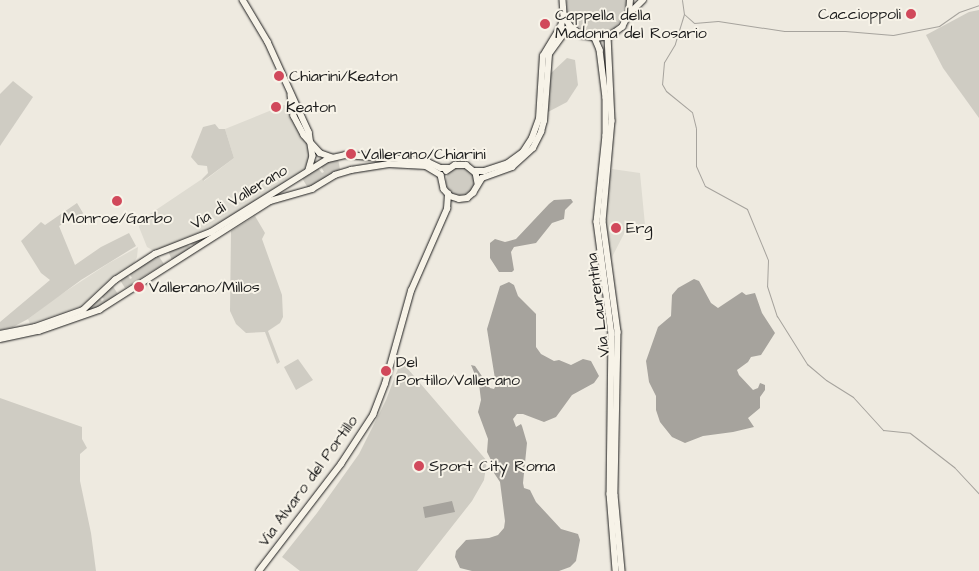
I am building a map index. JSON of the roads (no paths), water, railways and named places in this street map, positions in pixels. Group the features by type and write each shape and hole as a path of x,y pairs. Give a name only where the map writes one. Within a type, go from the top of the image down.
{"street":[{"path":"243,0 265,36 309,132 313,156 309,170"},
{"path":"563,0 564,15 573,29 585,36 595,38 608,36 621,27 629,14 643,0"},
{"path":"629,14 630,0"},
{"name":"Via di Vallerano","path":"0,334 36,327 83,310 115,280 155,254 211,232 333,157 347,155 431,162 443,168 462,164 475,172 508,163 523,152 532,138 539,119 543,56 561,26 564,15"},
{"path":"449,168 442,180 444,189 448,194 459,199 470,196 483,177 515,165 533,148 544,121 549,54 564,32 573,29"},
{"name":"Via Laurentina","path":"608,36 612,121 603,221 618,332 615,495 622,571"},
{"name":"Via Laurentina","path":"595,38 600,50 606,98 606,135 597,222 612,334 610,494 616,571"},
{"path":"311,140 321,154 333,157"},
{"name":"Via di Vallerano","path":"0,339 39,331 99,310 268,202 312,189 339,173 374,165 412,164 431,168 440,175 442,180"},
{"path":"475,172 478,183"},
{"name":"Via Alvaro del Portillo","path":"259,571 328,482 370,420 385,384 411,290 447,209 448,194"},
{"name":"Via Alvaro del Portillo","path":"447,209 459,199"}],"waterway":[{"path":"682,0 684,14 694,23 718,21 784,31 845,31 893,35 939,26 959,12 979,5"},
{"path":"684,14 675,44 664,62 662,84 666,91 692,112 696,128 696,166 705,186 747,209 768,260 767,286 777,316 807,364 826,380 853,397 883,430 910,433 954,467 979,494"}],"place":[{"name":"Caccioppoli","path":"911,14"},
{"name":"Cappella della Madonna del Rosario","path":"545,24"},
{"name":"Chiarini/Keaton","path":"279,76"},
{"name":"Keaton","path":"276,107"},
{"name":"Vallerano/Chiarini","path":"351,154"},
{"name":"Monroe/Garbo","path":"117,201"},
{"name":"Erg","path":"616,228"},
{"name":"Vallerano/Millos","path":"139,287"},
{"name":"Del Portillo/Vallerano","path":"386,371"},
{"name":"Sport City Roma","path":"419,466"}]}
